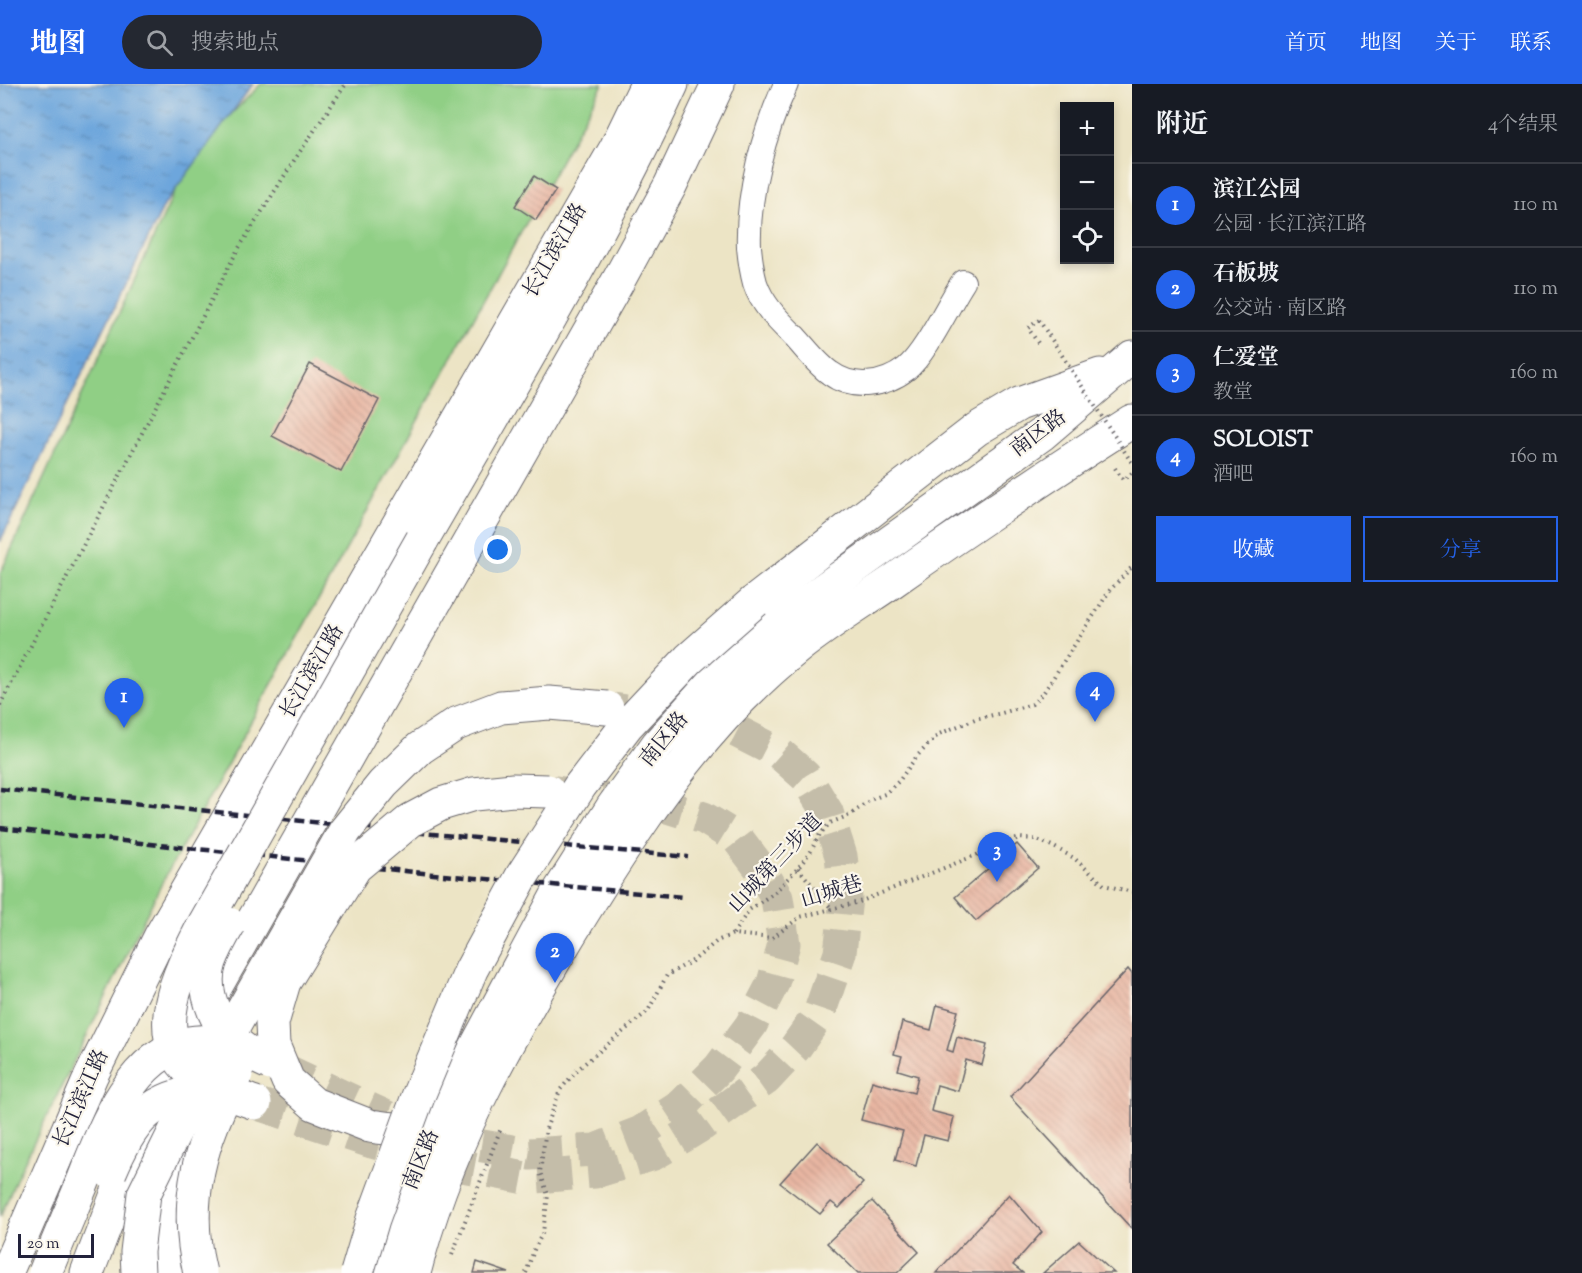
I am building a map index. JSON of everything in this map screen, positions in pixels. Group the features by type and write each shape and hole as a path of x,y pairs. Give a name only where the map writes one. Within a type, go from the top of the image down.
{"main road":[{"name":"长江滨江路","path":"6,1273 91,1076 160,937 616,148 646,84"},
{"path":"45,1273 102,1135 118,1102 139,1074 155,1059 188,1043 203,1041 220,1043 258,1057 228,1034 210,1003 209,964 219,941 634,165 672,84"},
{"path":"67,1273 122,1143 133,1125 146,1111 177,1096 196,1092 240,1097 193,1074 182,1062 174,1048 169,1026 172,1003 188,957 654,172 695,84"},
{"path":"87,1273 140,1134 208,1000 617,283 670,186 718,84"},
{"path":"357,1273 373,1220 419,1094 471,970 522,876 580,786 627,725 689,659 755,601 977,429 1019,404 1127,362"},
{"name":"南区路","path":"382,1273 415,1176 446,1103 560,890 612,808 658,744 718,677 778,622 1042,434 1127,362"},
{"name":"南区路","path":"414,1273 442,1185 471,1112 520,1021 591,901 641,821 687,761 742,696 798,647 957,536 1132,421"},
{"path":"138,1273 137,1252 144,1194 182,1117 345,831 382,784 420,748 456,724 501,707 549,703 607,708"},
{"path":"200,1273 194,1251 194,1182 219,1105 284,982 355,867 411,820 441,804 474,794 513,790 548,791"},
{"path":"284,982 272,1023 273,1044 288,1081 314,1104 370,1126 396,1130 413,1128 427,1122 446,1103"},
{"path":"167,1273 164,1250 166,1211 182,1117"}],"street":[{"path":"786,84 765,139 751,212 749,247 755,283 772,314 830,373 848,381 868,385 888,381 907,368 924,347 963,282"}],"path":[{"path":"0,705 237,251 346,84"},
{"path":"1040,346 1028,328 1039,320 1132,460 1106,474"},
{"path":"1115,468 1123,480 1132,473"},
{"name":"山城第三步道","path":"733,934 749,910 775,892 798,868 820,834 831,823 850,815 870,800 885,794 939,734 975,719 1002,714 1032,704 1044,692 1110,590 1132,567"},
{"name":"山城巷","path":"733,934 772,938 800,917 859,902 1019,838 1035,838 1052,846 1074,858 1104,885 1132,892"},
{"path":"798,868 831,908"},
{"path":"526,1273 543,1232 548,1195 540,1172 546,1129 560,1090 578,1070 648,1011 667,975 694,960 717,941 733,934"},
{"path":"449,1262 502,1125"}],"green space":[{"path":"261,84 603,84 162,883 17,1177 0,1217 0,574 192,154"}],"water":[{"path":"0,84 253,84 165,204 0,542"}],"building":[{"path":"534,176 556,190 536,220 515,206"},
{"path":"310,364 379,400 341,472 272,436"},
{"path":"1017,844 1038,868 976,921 955,897"},
{"path":"1128,969 1132,974 1132,1229 1010,1097"},
{"path":"937,1005 958,1011 947,1050 953,1052 957,1037 987,1045 982,1065 966,1060 958,1091 937,1085 931,1111 954,1117 948,1141 924,1135 916,1166 895,1160 903,1131 861,1120 872,1081 914,1093 918,1076 898,1070 902,1056 894,1054 902,1022 931,1030"},
{"path":"817,1142 863,1183 839,1208 831,1202 820,1214 780,1183"},
{"path":"1009,1194 1042,1232 1013,1265 1023,1273 936,1273"},
{"path":"872,1201 919,1252 897,1273 858,1273 827,1243"},
{"path":"1079,1241 1114,1273 1043,1273"},
{"path":"477,1262 509,1273 474,1273"}],"tunnel":[{"path":"255,1103 372,1142 462,1166 525,1178 595,1172 654,1154 702,1125 766,1079 795,1048 819,1014 840,953 846,898 841,856 827,812 805,776 779,753 736,731 697,722 613,709"},
{"path":"434,1132 471,1144 530,1154 595,1150 641,1132 682,1105 719,1068 751,1025 773,983 784,944 777,898 760,868 737,838 704,818 667,807 548,791"},
{"path":"279,1067 387,1117"}],"railway":[{"path":"0,789 388,830 688,857"},
{"path":"0,828 433,874 683,897"}],"place":[{"name":"SOLOIST","path":"1095,722"},
{"name":"滨江公园","path":"124,728"},
{"name":"仁爱堂","path":"997,882"},
{"name":"石板坡","path":"555,983"}]}
